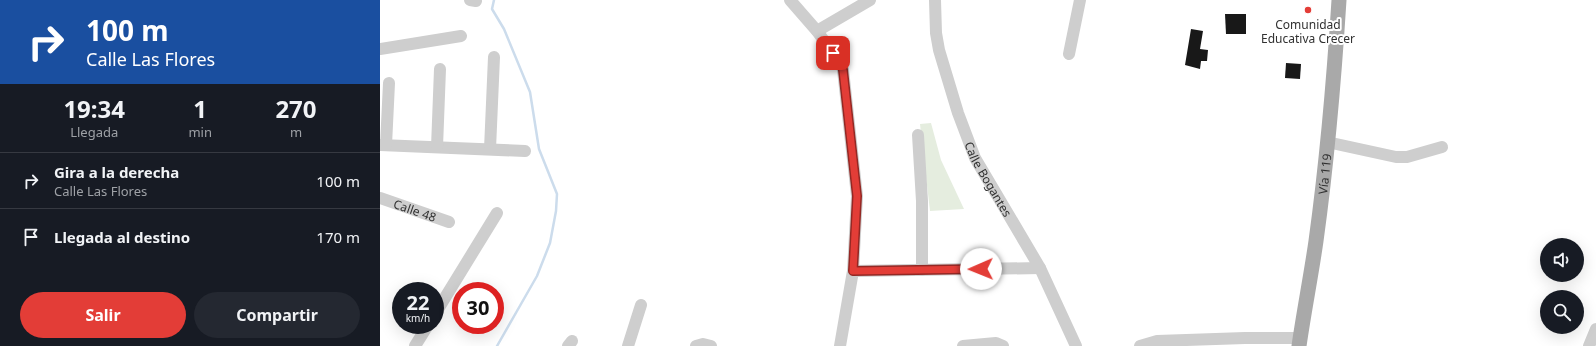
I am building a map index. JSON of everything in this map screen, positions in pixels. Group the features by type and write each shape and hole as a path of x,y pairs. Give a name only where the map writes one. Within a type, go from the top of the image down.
{"main road":[{"name":"Vía 119","path":"1300,342 1316,241 1336,56 1339,0"}],"street":[{"path":"790,0 817,31 841,64 843,70 857,196 853,271 840,346"},
{"path":"817,31 870,0"},
{"name":"Calle Bogantes","path":"935,0 936,33 939,50 958,113 974,158 1040,268 1076,346"},
{"path":"1069,54 1080,0"},
{"path":"380,50 461,36"},
{"path":"490,149 494,57"},
{"path":"437,147 440,69"},
{"path":"389,83 383,145 525,151"},
{"path":"918,135 922,201 922,270"},
{"path":"1327,142 1396,157 1407,156 1442,147"},
{"name":"Calle 48","path":"380,198 449,222"},
{"path":"444,299 497,213"},
{"path":"853,271 1040,268"},
{"path":"628,346 641,305"},
{"path":"1589,346 1596,329"},
{"path":"415,346 422,334"},
{"path":"1140,346 1157,341 1245,338 1300,342"},
{"path":"696,346 703,344 711,346"},
{"path":"963,346 996,344 1003,346"}],"shaded area":[{"path":"931,123 941,160 964,209 930,211 920,124"}],"building":[{"path":"1225,14 1246,14 1246,34 1226,34"},
{"path":"1191,29 1203,31 1200,49 1208,50 1207,61 1201,61 1200,69 1185,65"},
{"path":"1286,63 1301,64 1300,79 1285,78"}],"waterway":[{"path":"494,0 492,9 504,29 530,92 539,149 557,194 556,211 550,243 537,276 497,346"}],"place":[{"name":"Comunidad Educativa Crecer","path":"1308,10"}],"route":[{"path":"833,53 841,64 843,70 857,196 853,271 981,269"}]}
